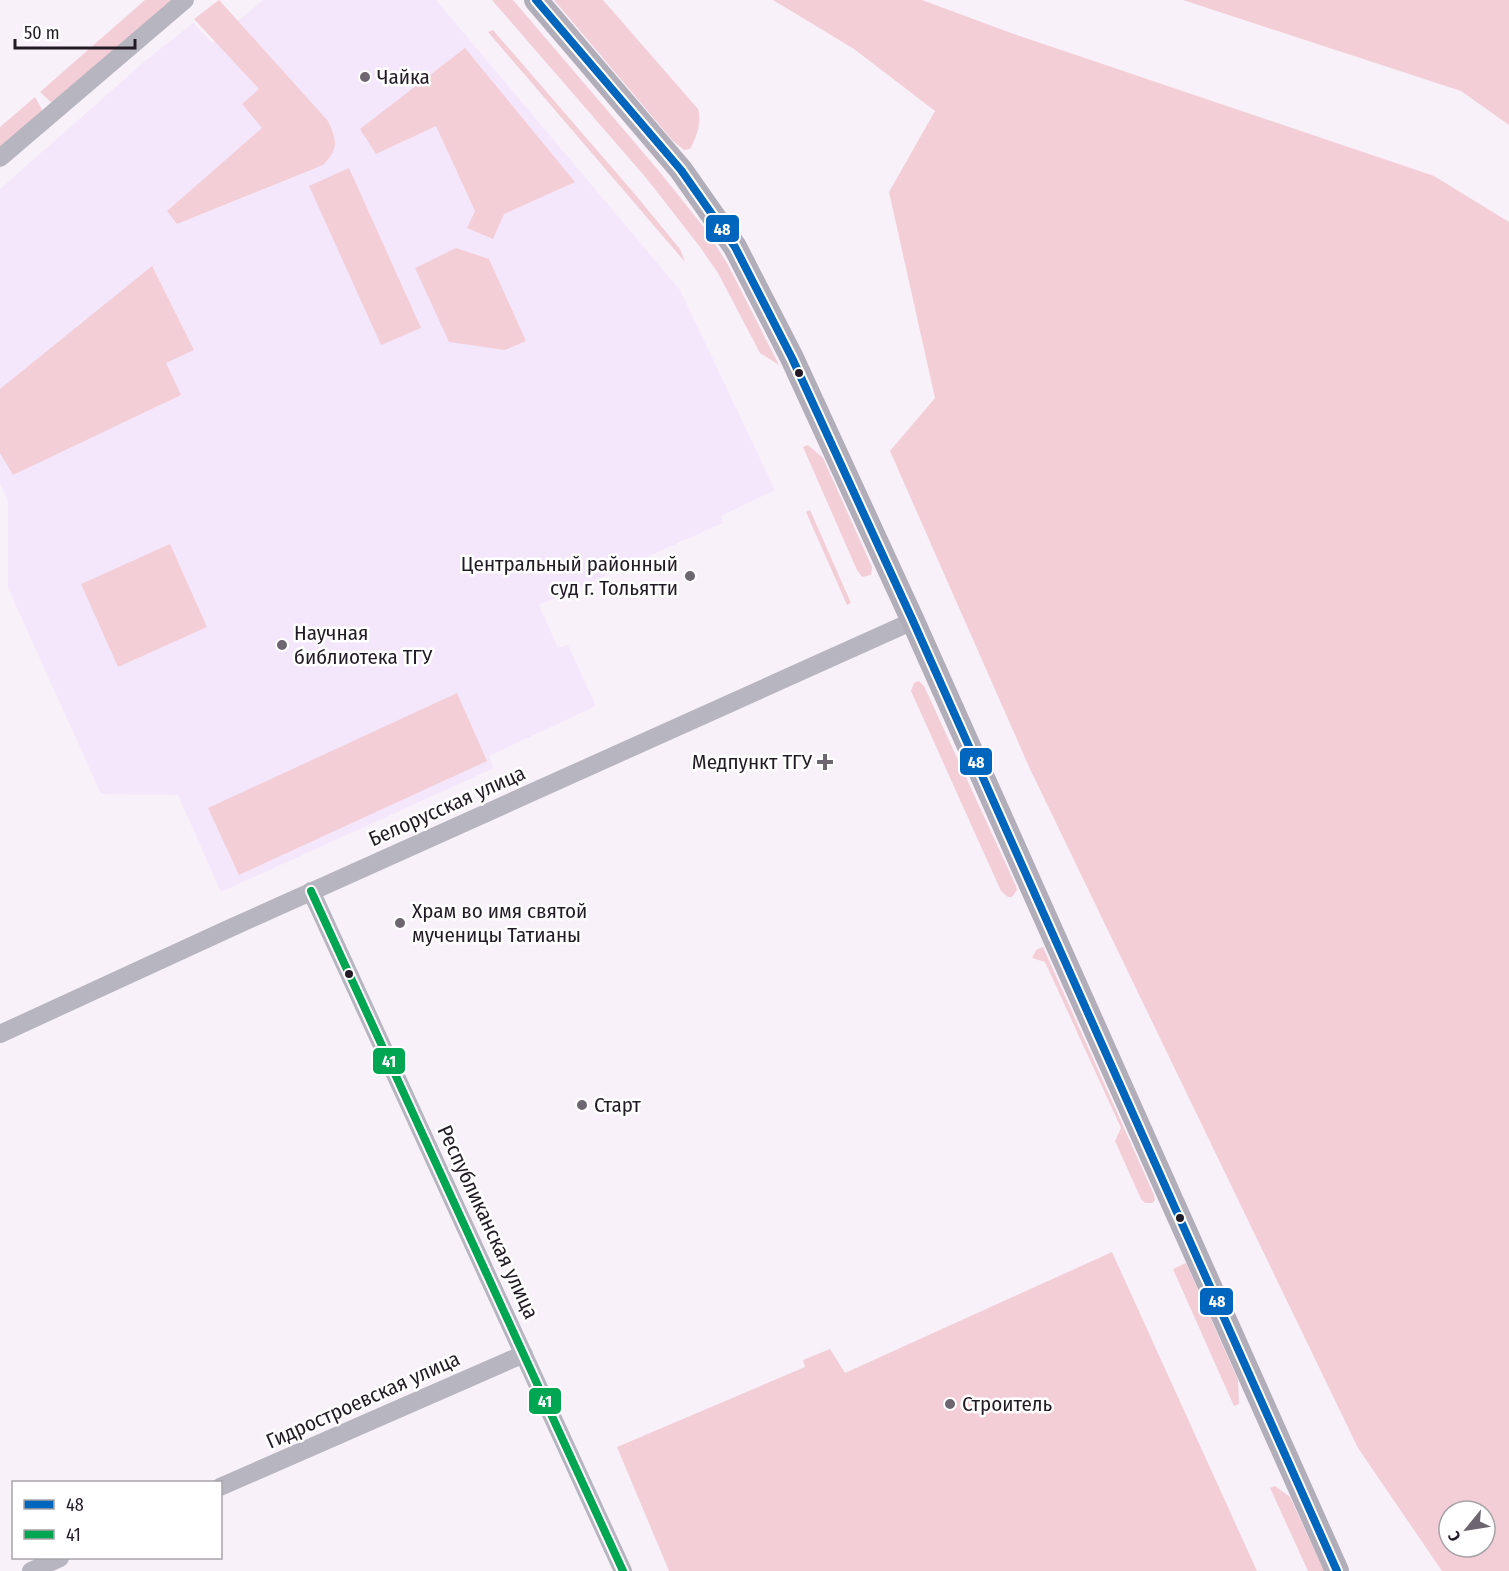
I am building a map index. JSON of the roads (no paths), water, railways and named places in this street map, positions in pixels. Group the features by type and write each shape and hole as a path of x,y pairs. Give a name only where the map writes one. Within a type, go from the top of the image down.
{"main road":[{"path":"536,0 681,170 735,247 792,358 913,621 1337,1571"}],"street":[{"path":"0,158 185,0"},
{"name":"Белорусская улица","path":"0,1034 311,891 913,621"},
{"name":"Республиканская улица","path":"311,891 623,1571"},
{"name":"Гидростроевская улица","path":"222,1486 524,1354"},
{"path":"31,1571 56,1559"}],"place":[{"name":"Чайка","path":"365,77"},
{"name":"Центральный районный суд г. Тольятти","path":"690,576"},
{"name":"Научная библиотека ТГУ","path":"282,645"},
{"name":"Медпункт ТГУ","path":"825,762"},
{"name":"Храм во имя святой мученицы Татианы","path":"400,923"},
{"name":"Старт","path":"582,1105"},
{"name":"Строитель","path":"950,1404"}]}
